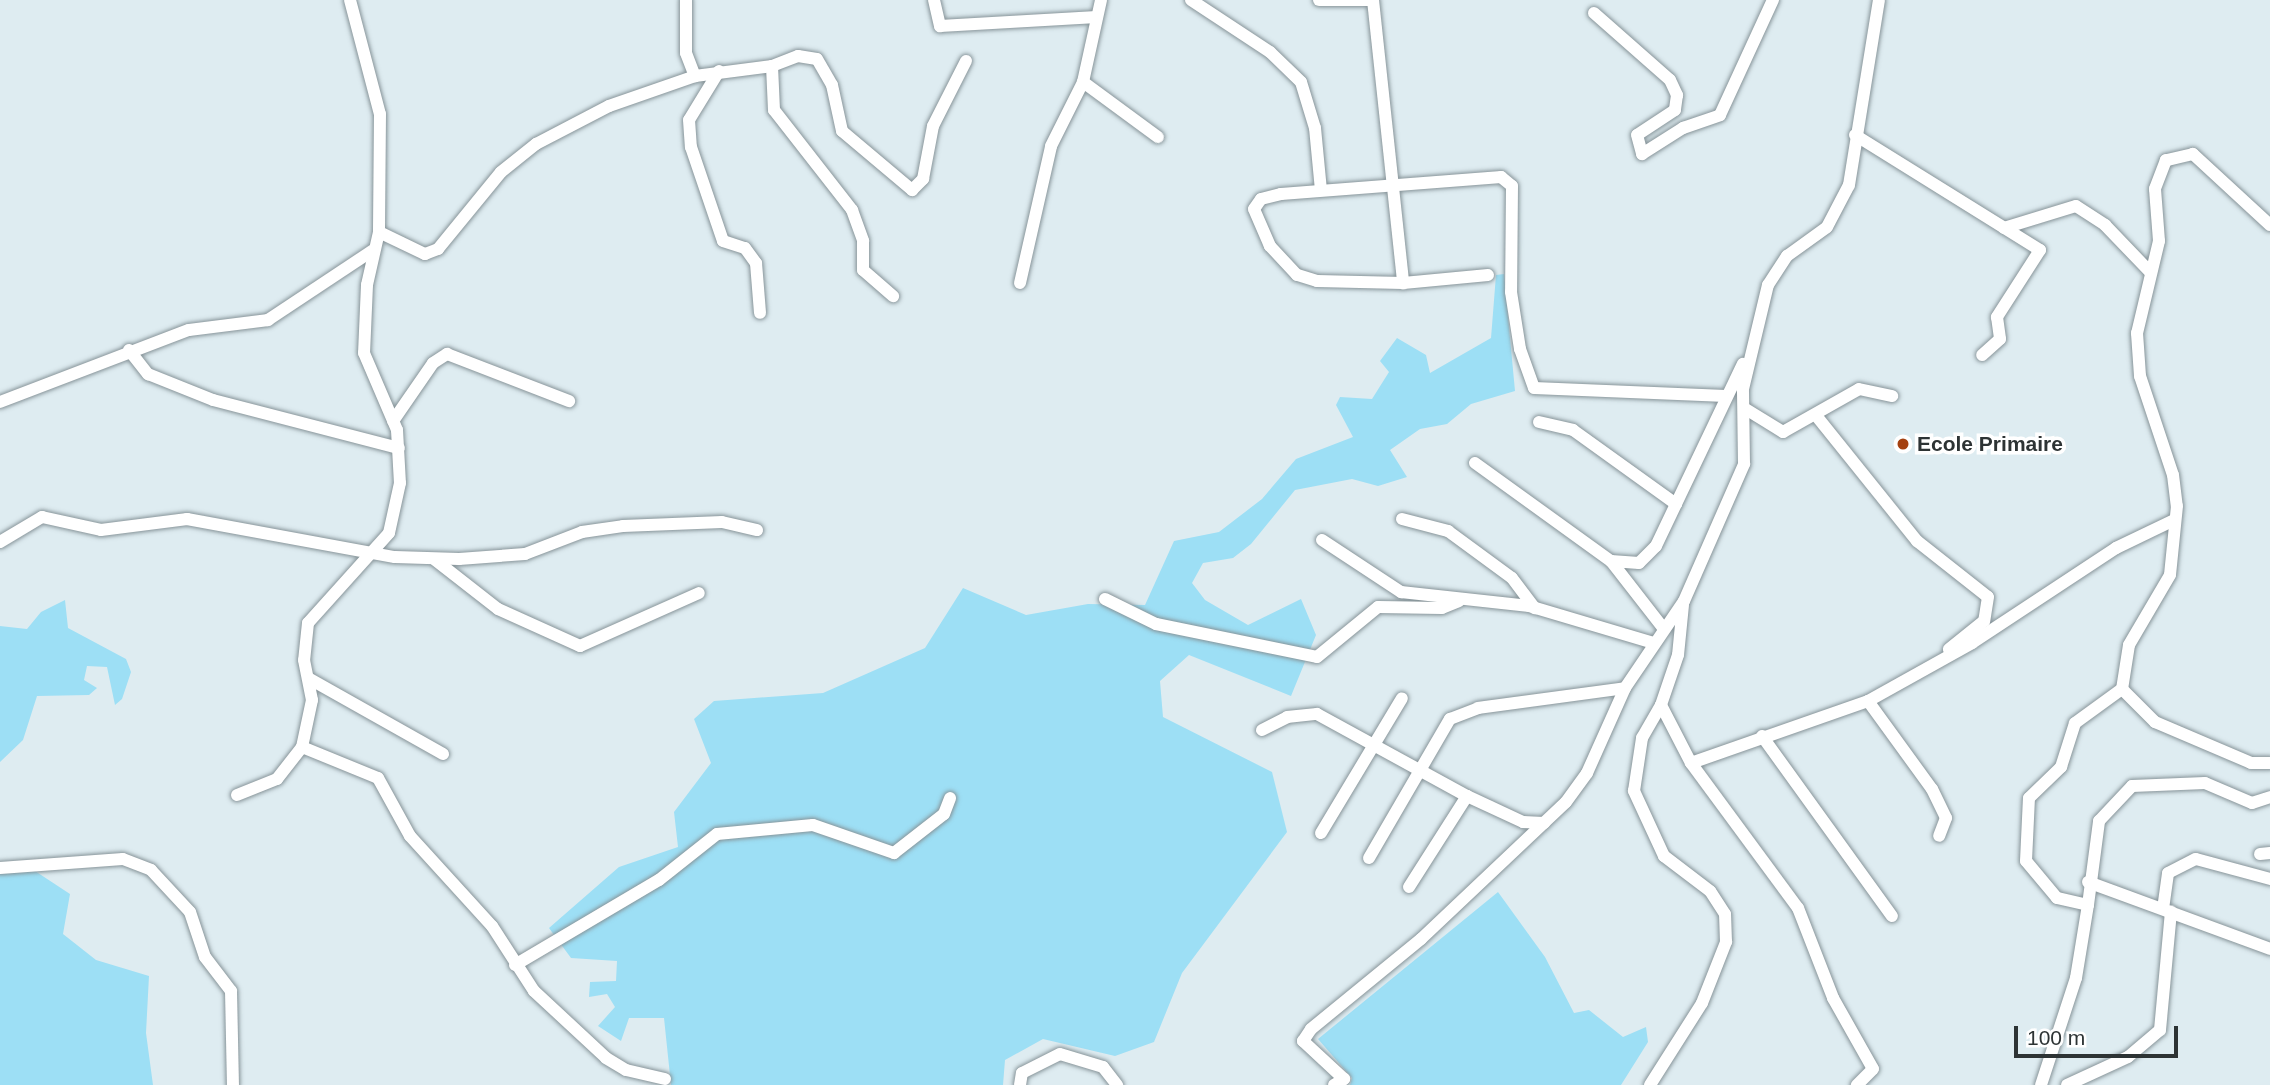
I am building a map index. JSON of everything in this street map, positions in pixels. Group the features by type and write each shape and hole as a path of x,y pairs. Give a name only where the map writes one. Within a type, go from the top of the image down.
{"street":[{"path":"237,795 277,779 302,747 312,700 303,641 308,623 374,552 395,514 400,447 393,421 364,353 372,251 379,232 380,114 350,0"},
{"path":"686,0 686,53 695,76"},
{"path":"934,0 940,26 1097,18"},
{"path":"1020,284 1051,146 1083,82 1101,0"},
{"path":"1191,0 1270,52 1301,82 1315,128 1321,190"},
{"path":"1320,0 1371,0 1395,186 1403,283"},
{"path":"1594,13 1670,80 1677,95 1675,110 1637,135 1642,154 1682,128 1720,115 1773,0"},
{"path":"1612,561 1647,558 1676,504 1726,396 1749,355 1777,268 1827,227 1849,185 1855,135 1880,0"},
{"path":"379,232 425,254 438,249 501,172 536,144 609,106 695,76 772,66 798,56 817,59 830,78 842,131 912,190 923,178 933,126 966,61"},
{"path":"772,66 774,110 852,210 863,241 863,270 893,296"},
{"path":"719,71 689,120 691,146 723,241 745,248 756,263 760,313"},
{"path":"1083,82 1158,136"},
{"path":"1855,135 2040,250 1997,317 2000,339 1982,355"},
{"path":"2088,905 2057,898 2026,861 2029,798 2061,766 2075,723 2122,689 2129,645 2169,575 2174,475 2140,376 2137,333 2159,241 2155,189 2172,155 2193,154 2270,225"},
{"path":"1488,275 1403,283 1317,281 1297,275 1270,246 1254,209 1261,199 1321,190 1501,177 1512,186 1511,292 1534,388 1726,396"},
{"path":"2004,228 2076,206 2105,225 2150,272"},
{"path":"0,402 129,350 189,330 268,320 372,251"},
{"path":"129,350 148,374 213,400 400,447"},
{"path":"393,421 433,363 447,354 569,401"},
{"path":"1334,1085 1344,1079 1303,1041 1311,1029 1421,939 1544,822 1587,773 1625,688 1684,601 1744,464 1744,408 1749,355"},
{"path":"1744,408 1783,432 1818,418 1859,389 1892,396"},
{"path":"1818,418 1917,541 1988,597 1984,621 1932,662"},
{"path":"1539,422 1573,430 1676,504"},
{"path":"1475,463 1612,561 1664,629"},
{"path":"0,542 42,517 101,530 187,519 374,552 434,559 525,554 582,532 623,526 722,522 757,530"},
{"path":"1402,519 1448,531 1512,578 1535,608"},
{"path":"1691,763 1868,701 2116,548 2172,520"},
{"path":"1321,540 1401,592 1535,608 1654,643"},
{"path":"434,559 498,610 580,646 699,593"},
{"path":"1105,599 1156,624 1317,657 1378,607 1443,608 1459,601"},
{"path":"1650,1085 1702,1003 1726,942 1725,915 1710,891 1664,856 1634,791 1642,738 1661,705 1678,655 1684,601"},
{"path":"308,678 443,754"},
{"path":"1368,858 1450,719 1464,712 1625,688"},
{"path":"2122,689 2155,722 2251,763 2270,763"},
{"path":"1321,833 1402,698"},
{"path":"1868,701 1932,789 1946,818 1938,836"},
{"path":"1661,705 1691,763 1798,908 1833,998 1873,1069 1857,1085"},
{"path":"1262,730 1287,717 1317,714 1467,796 1523,822 1544,822"},
{"path":"1762,736 1892,916"},
{"path":"302,747 365,769 388,788 404,828 492,926 515,965 606,1058 626,1070 664,1079"},
{"path":"2040,1085 2076,978 2099,821 2132,786 2205,783 2252,803 2270,797"},
{"path":"1409,887 1467,796"},
{"path":"515,965 659,880 717,834 813,825 894,853 944,814 950,798"},
{"path":"0,869 123,859 152,870 190,912 205,957 231,991 237,1013 233,1085"},
{"path":"2067,1085 2128,1057 2160,1030 2168,873 2196,859 2270,879"},
{"path":"2088,882 2270,949"},
{"path":"1020,1085 1022,1073 1060,1054 1103,1067 1117,1085"}],"shaded area":[{"path":"1504,274 1515,391 1471,404 1447,424 1420,429 1390,450 1407,477 1378,486 1352,479 1295,490 1251,544 1233,558 1203,563 1192,583 1205,600 1248,625 1301,599 1316,635 1291,696 1189,655 1160,681 1163,717 1272,772 1287,832 1182,973 1154,1042 1115,1056 1043,1039 1005,1060 1003,1085 671,1085 664,1018 629,1018 621,1041 598,1026 615,1007 607,994 589,997 590,982 616,981 617,961 571,958 549,928 619,867 678,847 674,812 711,763 694,719 714,701 823,693 925,648 963,588 1026,615 1088,604 1145,605 1174,541 1219,532 1262,499 1296,459 1353,437 1336,405 1340,397 1372,399 1389,372 1380,361 1397,338 1426,355 1430,373 1491,338 1496,275"},
{"path":"65,600 68,628 126,659 131,672 122,699 115,705 107,667 87,666 84,680 97,688 89,695 37,696 23,740 0,762 0,626 27,629 41,612"},
{"path":"0,871 35,871 70,894 63,934 96,960 149,976 146,1033 153,1085 0,1085"},
{"path":"1498,892 1545,957 1574,1013 1589,1010 1623,1037 1646,1027 1648,1042 1621,1085 1350,1085 1352,1078 1318,1039"}],"place":[{"name":"Ecole Primaire","path":"1903,444"}]}
